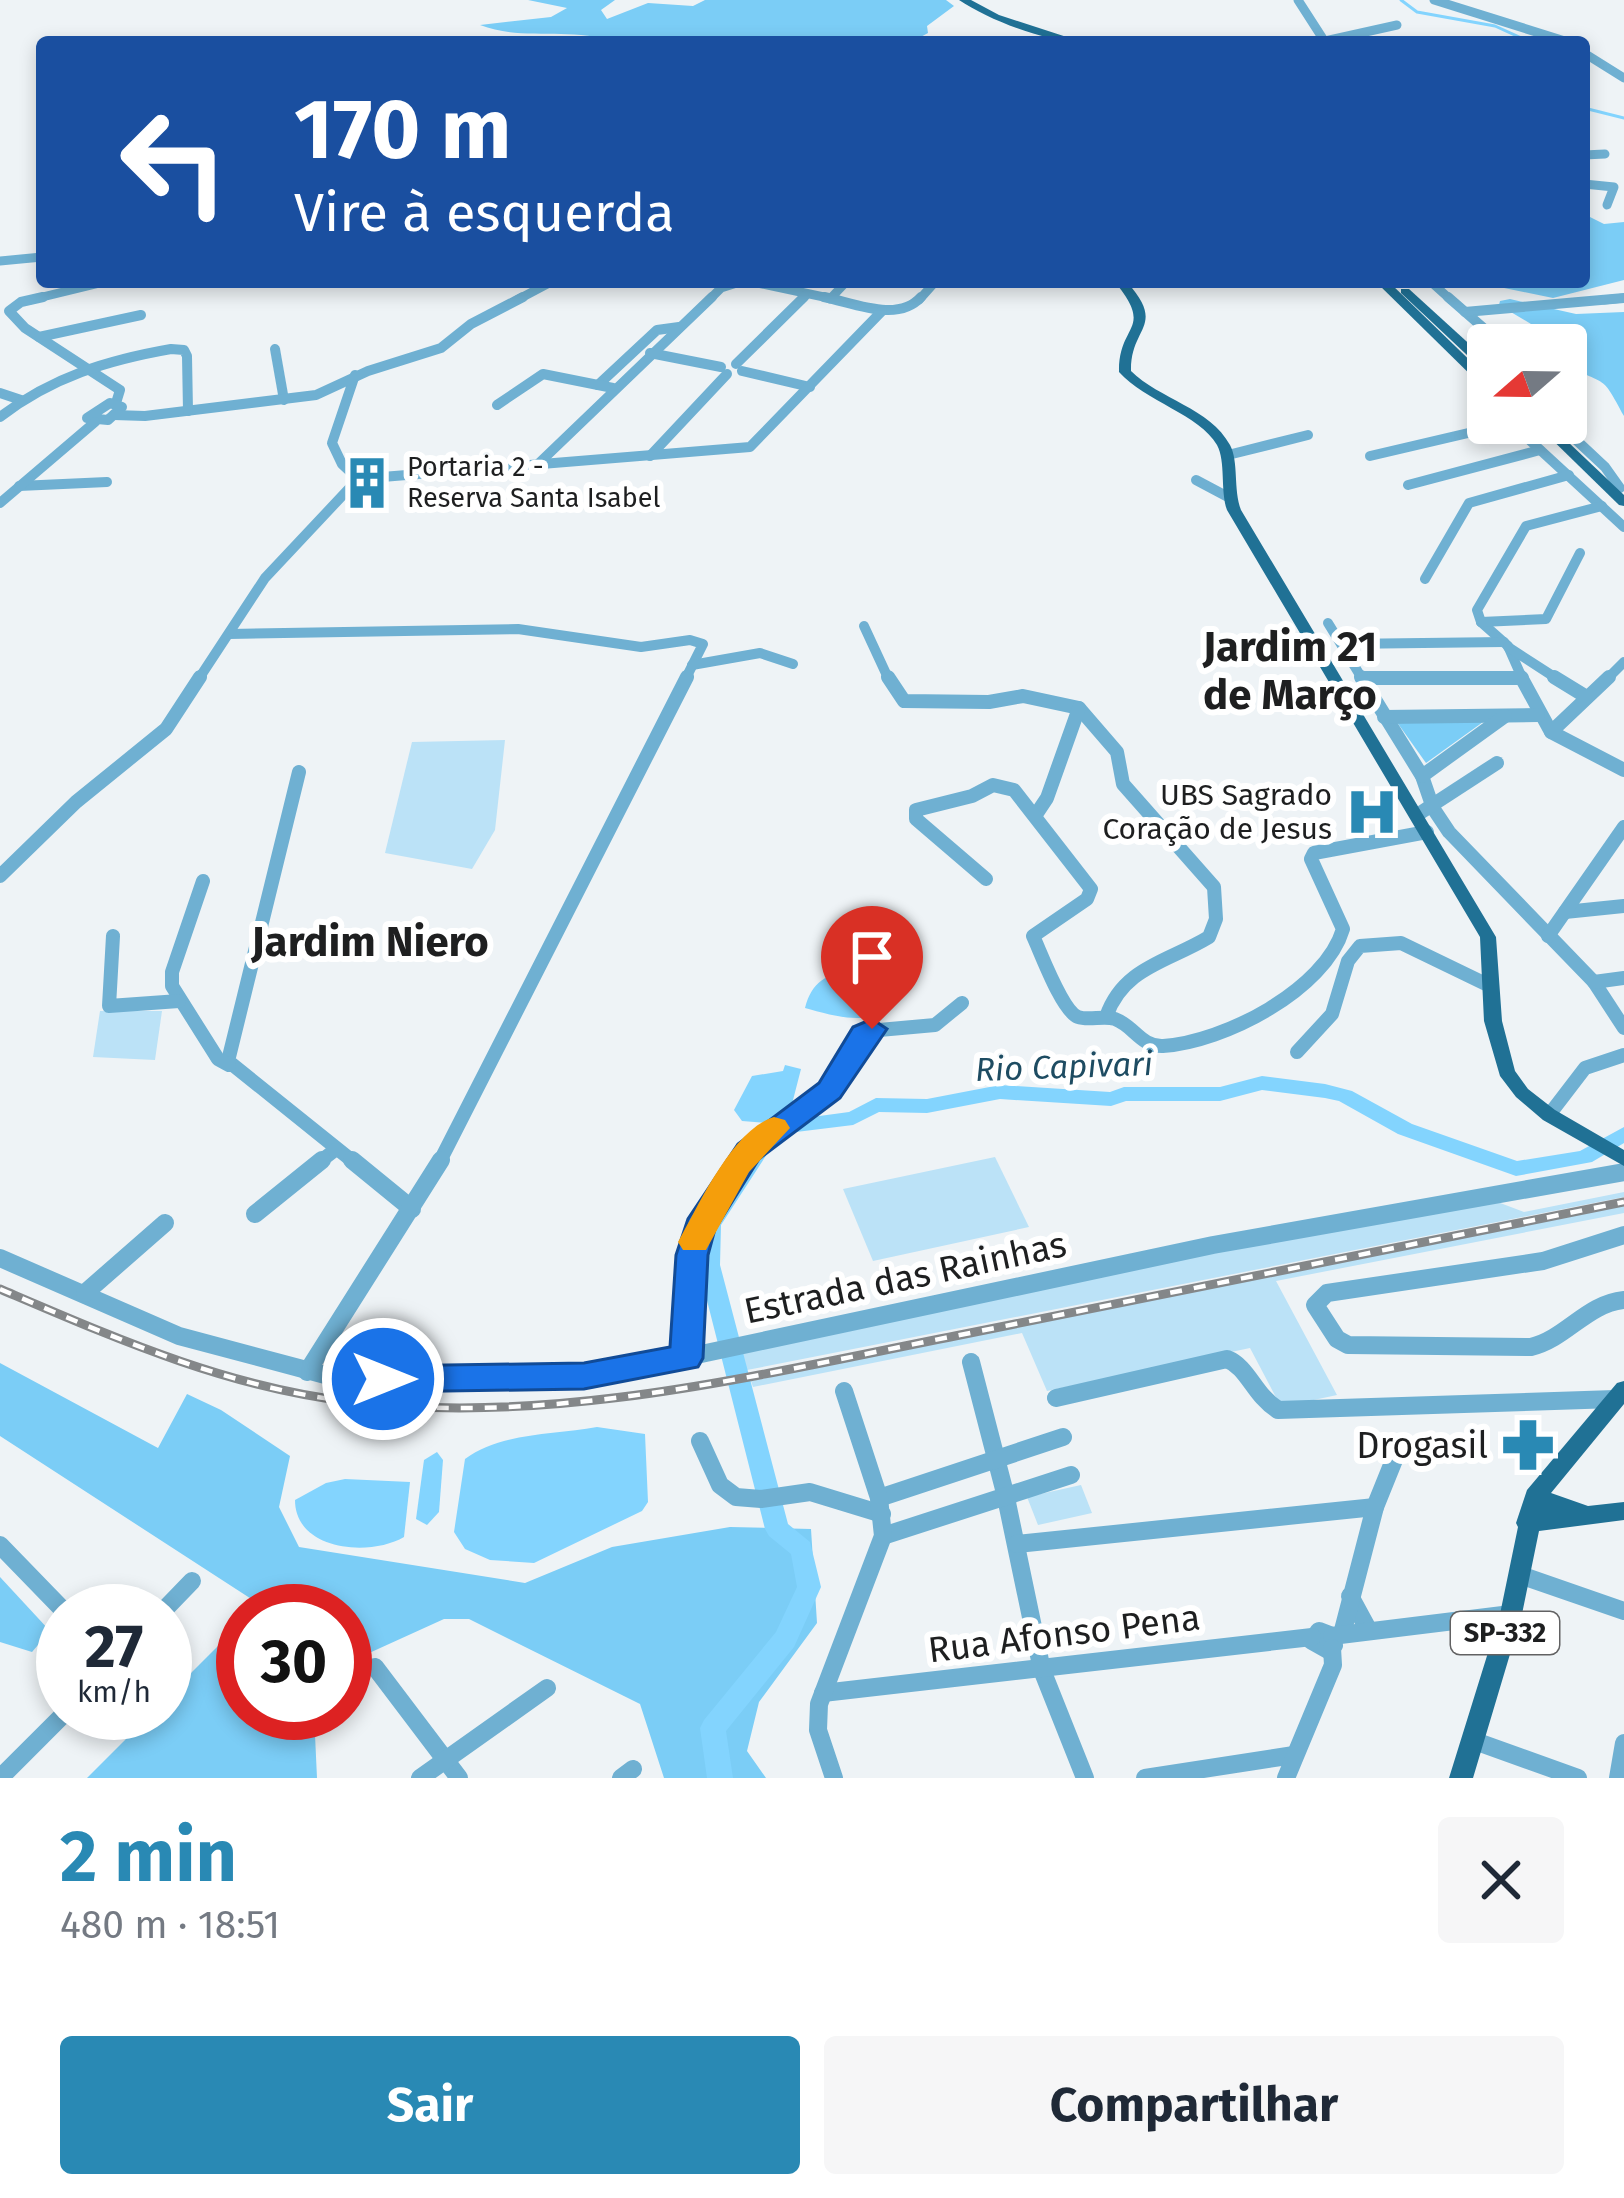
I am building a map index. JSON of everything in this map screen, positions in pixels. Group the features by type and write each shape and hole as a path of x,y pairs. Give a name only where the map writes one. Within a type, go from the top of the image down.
{"main road":[{"path":"960,0 982,16 1047,36"},
{"path":"960,0 1058,36"},
{"path":"1127,288 1142,304 1144,319 1125,353 1125,372 1150,395 1207,427 1228,454 1224,480 1228,497 1404,793 1426,819 1488,937 1497,1048 1506,1072 1522,1093 1549,1114 1622,1162"},
{"path":"1394,288 1467,363"},
{"path":"1395,288 1467,352"},
{"path":"1561,444 1585,469 1622,494"},
{"path":"1564,444 1622,494"},
{"name":"SP-332","path":"1461,1778 1511,1614 1535,1496 1619,1394"},
{"path":"1535,1496 1592,1515"},
{"path":"1527,1522 1624,1511"}],"street":[{"path":"1298,0 1321,36"},
{"path":"1434,0 1453,2 1551,36"},
{"path":"1350,36 1396,25"},
{"path":"1590,57 1624,78"},
{"path":"1590,154 1605,154"},
{"path":"1590,184 1611,185 1615,190 1607,206"},
{"path":"0,261 36,258"},
{"path":"81,288 11,306 11,314 120,390 115,409"},
{"path":"0,503 115,409 188,411 306,396 440,348 471,324 540,288"},
{"path":"536,466 721,288"},
{"path":"777,288 882,311 906,310 929,288"},
{"path":"830,299 840,288"},
{"path":"1438,288 1479,324"},
{"path":"650,456 806,295"},
{"path":"1465,312 1624,298"},
{"path":"0,876 89,791 166,729 277,563 358,479 750,447 882,311"},
{"path":"39,337 141,315"},
{"path":"598,386 657,330 679,327"},
{"path":"275,349 284,400"},
{"path":"0,417 66,373 164,350 184,350 188,411"},
{"path":"636,350 811,387"},
{"path":"358,479 342,464 332,443 360,374"},
{"path":"497,405 537,375 613,388"},
{"path":"0,393 21,400"},
{"path":"1370,456 1467,433"},
{"path":"1228,454 1279,446 1309,435"},
{"path":"1534,444 1624,527"},
{"path":"1408,485 1540,450"},
{"path":"1425,579 1473,501 1568,476"},
{"path":"1196,480 1228,497"},
{"path":"20,486 107,482"},
{"path":"1585,696 1506,644 1481,622 1478,610 1526,526 1602,506"},
{"path":"1481,622 1546,619 1580,553"},
{"path":"1328,622 1424,783 1426,819 1594,982 1624,1028"},
{"path":"864,626 892,688 904,701 989,702 1022,696 1079,708 1117,752 1123,784 1208,880 1216,897 1215,927 1209,937 1138,969 1112,996 1106,1017"},
{"path":"229,634 518,628 641,647 694,640 703,644 453,1141 307,1372"},
{"path":"1342,644 1506,644"},
{"path":"1506,644 1538,715 1551,732 1624,770"},
{"path":"692,665 760,653 793,664"},
{"path":"1551,732 1624,662"},
{"path":"1363,677 1522,678"},
{"path":"1035,816 1047,798 1079,708"},
{"path":"1404,793 1424,783 1507,715"},
{"path":"1384,717 1538,715"},
{"path":"986,879 919,823 916,810 1004,784 1087,880 1091,893 1037,928 1033,940 1070,1012 1082,1018 1123,1022 1144,1043 1164,1046 1277,1006 1337,950 1344,935 1312,856 1426,819 1497,763"},
{"path":"230,1065 228,1047 298,772"},
{"path":"1548,936 1620,840"},
{"path":"202,880 172,972 179,1001 218,1059 412,1209"},
{"path":"1565,912 1624,905"},
{"path":"113,936 109,1006 179,1001"},
{"path":"1298,1052 1333,1014 1348,961 1360,946 1401,944 1492,987"},
{"path":"1594,982 1624,978"},
{"path":"686,1358 694,1241 738,1165 771,1130 830,1090 868,1031 934,1025 962,1003"},
{"path":"1549,1114 1585,1067 1624,1055"},
{"path":"255,1214 335,1150"},
{"name":"Estrada das Rainhas","path":"0,1258 196,1342 307,1372 383,1379 556,1378 686,1358 1622,1162"},
{"path":"85,1293 165,1223"},
{"path":"1624,1235 1543,1261 1327,1293 1317,1300 1316,1311 1337,1339 1353,1346 1531,1347 1557,1340 1596,1305 1624,1300"},
{"path":"1056,1398 1227,1359 1238,1363 1260,1399 1278,1410 1619,1394"},
{"path":"971,1362 1017,1544 1042,1670 1085,1778"},
{"path":"834,1778 818,1730 823,1693 884,1536 881,1506 844,1391"},
{"path":"700,1441 719,1489 741,1500 794,1491 881,1506 1063,1437"},
{"path":"1286,1778 1333,1665 1327,1641 1350,1596 1375,1507 1396,1455"},
{"path":"884,1536 1070,1474"},
{"path":"1017,1544 1375,1507"},
{"path":"0,1545 38,1584"},
{"path":"1520,1575 1624,1611"},
{"path":"188,1584 191,1581"},
{"path":"1350,1596 1369,1631"},
{"name":"Rua Afonso Pena","path":"823,1693 1327,1641 1369,1631 1511,1614"},
{"path":"375,1667 459,1778"},
{"path":"420,1778 547,1688"},
{"path":"0,1778 38,1740"},
{"path":"1472,1740 1578,1778"},
{"path":"1618,1778 1624,1744"},
{"path":"1145,1778 1294,1755"}],"shaded area":[{"path":"528,0 615,0 601,10 607,19 648,3 693,6 705,0 946,0 954,6 927,26 928,33 922,36 590,36 513,33 480,25 551,17 567,8"},
{"path":"1590,217 1604,224 1624,222 1624,280 1553,298 1504,288 1590,288"},
{"path":"1510,299 1576,314 1624,312 1624,416 1602,383 1587,376 1587,324 1531,324 1499,305"},
{"path":"1490,717 1426,763 1394,718"},
{"path":"505,740 495,830 472,869 385,853 412,742"},
{"path":"860,946 892,952 888,974 875,980 891,1000 884,1009 852,1018 805,1008 821,981 851,967"},
{"path":"100,1011 162,1011 155,1060 93,1057"},
{"path":"785,1065 801,1069 792,1104 767,1123 742,1121 734,1110 752,1076 783,1071"},
{"path":"995,1157 1029,1227 873,1261 843,1189"},
{"path":"1624,1192 1624,1197 747,1370 741,1353 1270,1240 1495,1201 1524,1212"},
{"path":"1624,1205 1624,1213 1276,1281 1337,1395 1281,1407 1250,1348 1047,1391 1022,1333 753,1387 751,1381"},
{"path":"0,1363 158,1448 187,1394 221,1410 290,1456 279,1507 299,1547 525,1583 612,1547 730,1527 811,1529 817,1623 759,1702 747,1751 766,1778 664,1778 640,1704 469,1619 444,1619 372,1652 372,1584 228,1584 0,1436"},
{"path":"597,1427 645,1434 648,1502 642,1511 534,1563 490,1560 465,1549 454,1532 465,1459 512,1439"},
{"path":"437,1452 443,1460 439,1512 427,1525 416,1519 424,1460"},
{"path":"345,1479 410,1482 404,1537 355,1548 307,1530 295,1500 326,1483"},
{"path":"1081,1485 1092,1513 1038,1525 1027,1497"},
{"path":"0,1577 36,1616 36,1647 32,1652 0,1642"},
{"path":"216,1648 216,1740 315,1740 317,1778 87,1778 125,1740 192,1740 192,1672"}],"waterway":[{"path":"1401,0 1417,12 1495,26 1517,36"},
{"path":"1590,110 1624,118"},
{"name":"Rio Capivari","path":"720,1778 713,1728 785,1639 809,1587 802,1549 777,1529 709,1265 710,1224 760,1149 782,1127 853,1118 876,1105 927,1106 1000,1092 1111,1099 1124,1094 1220,1094 1262,1083 1345,1096 1405,1129 1516,1169 1585,1157 1624,1134"}],"railway":[{"path":"0,1289 129,1343 261,1385 353,1402 507,1407 661,1392 738,1379 1624,1202"}],"slow traffic":[{"path":"694,1242 738,1165 774,1128"}],"place":[{"name":"Portaria 2 - Reserva Santa Isabel","path":"367,483"},
{"name":"UBS Sagrado Coração de Jesus","path":"1372,812"},
{"name":"Drogasil","path":"1528,1445"}],"district":[{"name":"Jardim 21 de Março","path":"1290,670"},
{"name":"Jardim Niero","path":"370,941"}],"route":[{"path":"383,1379 556,1378 686,1358 689,1280 699,1228 748,1151 830,1090 864,1034 872,1029"}]}
